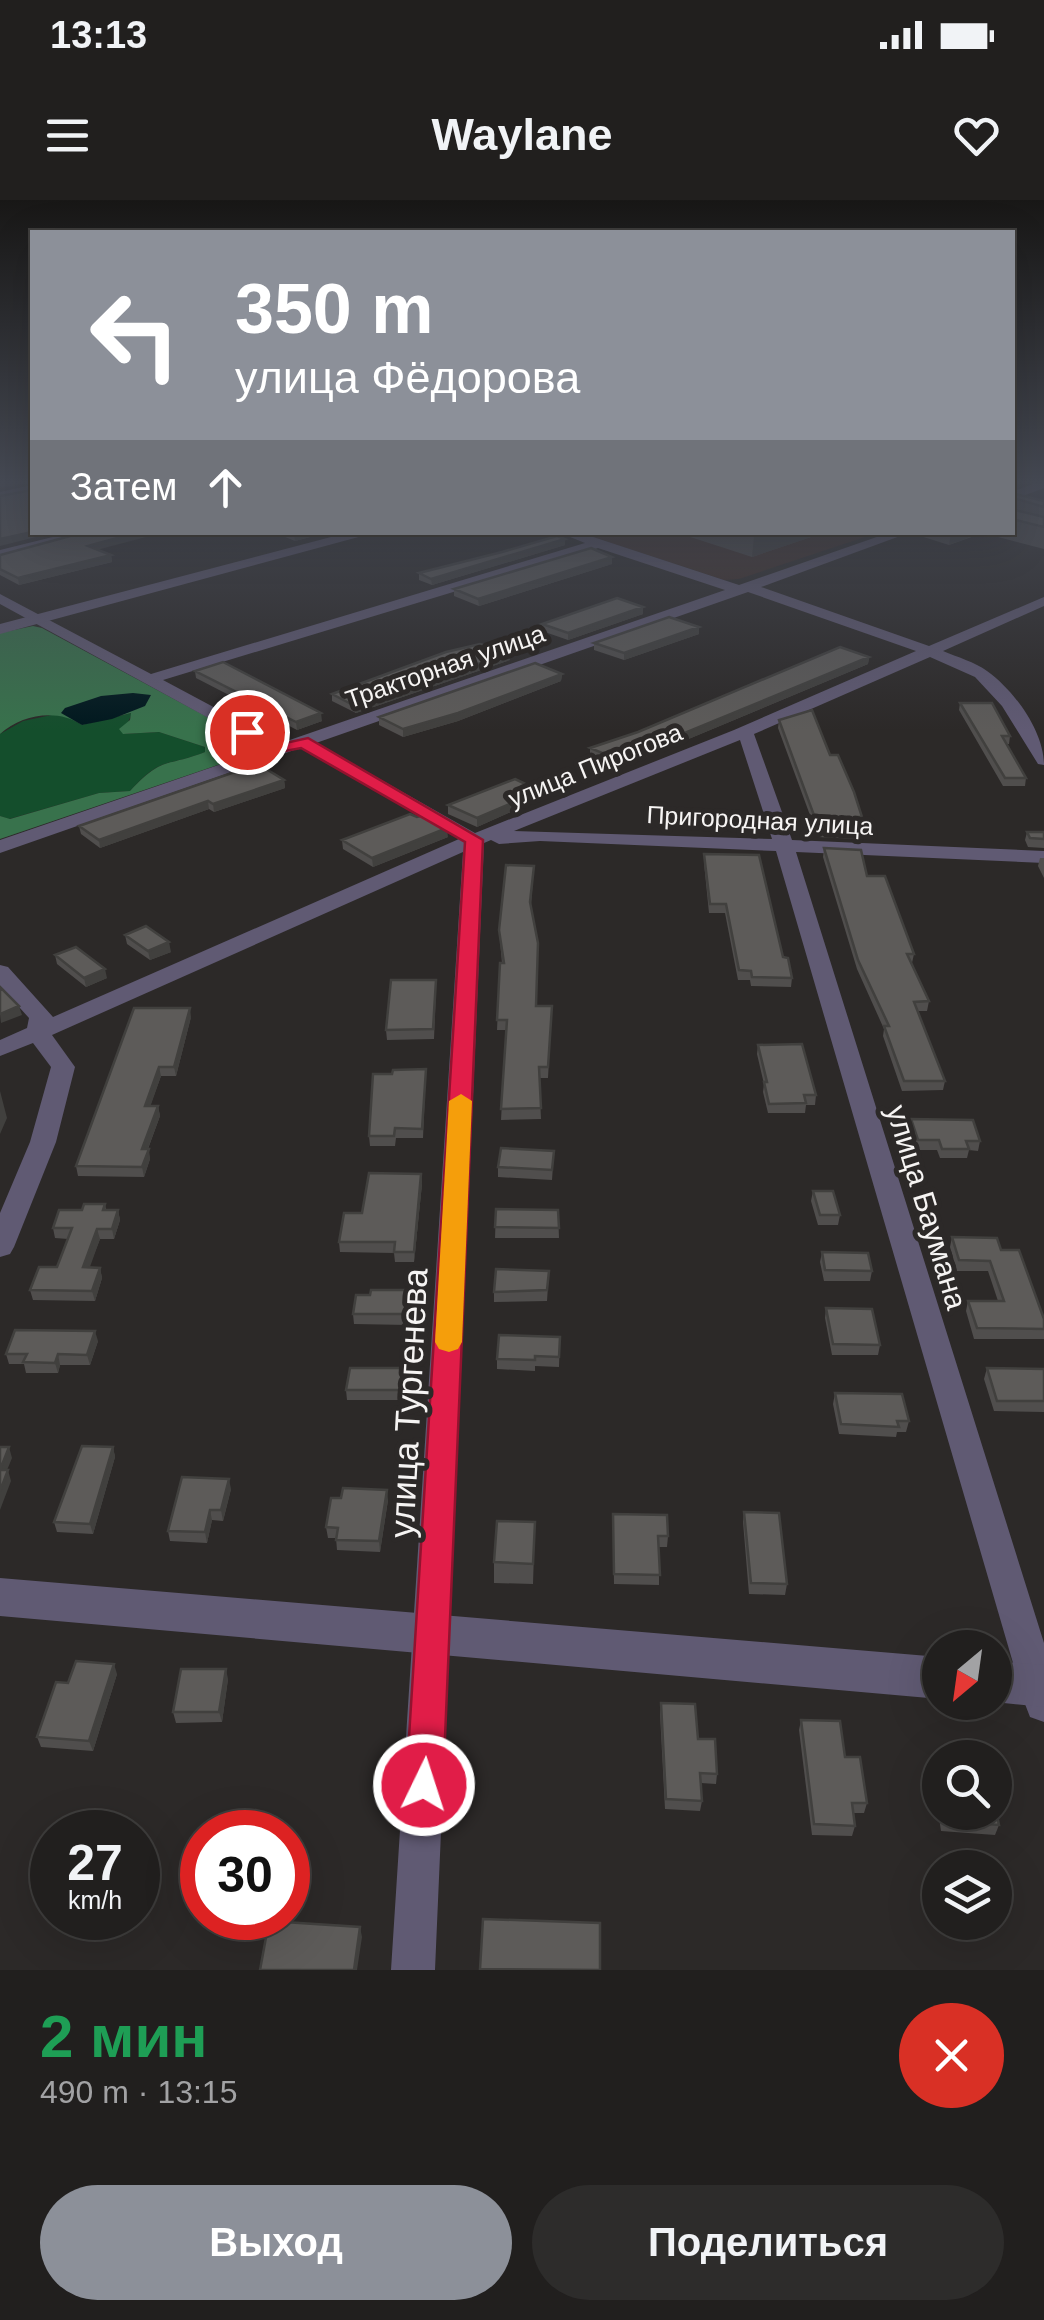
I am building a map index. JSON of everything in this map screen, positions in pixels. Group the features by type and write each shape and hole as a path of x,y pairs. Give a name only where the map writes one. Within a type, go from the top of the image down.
{"street":[{"path":"0,629 242,566"},
{"path":"150,679 526,566"},
{"path":"669,566 932,652 992,683 1044,760"},
{"name":"Тракторная улица","path":"0,847 811,566"},
{"path":"0,598 280,750"},
{"name":"улица Пирогова","path":"0,1049 474,840 740,734 1044,601"},
{"name":"улица Баумана","path":"740,734 749,738 784,846 1030,1689"},
{"path":"302,742 474,840"},
{"name":"Пригородная улица","path":"474,840 540,834 1044,858"},
{"name":"улица Тургенева","path":"412,1970 434,1637 474,840"},
{"path":"0,972 41,1017 38,1033 64,1067 43,1142 0,1247"},
{"path":"0,1597 922,1677"}],"shaded area":[{"path":"680,566 779,566 739,579 724,580"}],"green space":[{"path":"33,626 261,746 256,752 0,839 0,816 10,819 99,793 130,791 158,767 205,752 205,747 159,732 123,734 119,729 130,720 131,713 82,725 63,717 41,716 19,721 0,734 0,633"},
{"path":"61,713 82,725 132,713 123,734 159,732 205,747 205,752 157,767 130,791 99,793 9,819 0,816 0,734 23,721"}],"water":[{"path":"151,695 145,706 112,719 82,725 61,713 65,708 101,696"}],"building":[{"path":"0,566 68,566 18,578"},
{"path":"448,566 476,566 431,579 419,573"},
{"path":"532,566 585,566 478,599 454,589"},
{"path":"617,598 643,607 568,633 542,624"},
{"path":"669,617 699,627 624,653 594,643"},
{"path":"480,644 510,653 355,706 332,694 446,652"},
{"path":"840,647 869,657 619,760 590,748 638,732"},
{"path":"223,662 321,713 296,722 195,671"},
{"path":"535,663 562,674 403,729 379,717"},
{"path":"960,703 992,703 1010,736 1002,736 1026,778 1005,778"},
{"path":"812,710 830,755 838,755 854,792 862,817 855,817 857,831 819,829 779,720"},
{"path":"258,764 284,780 213,804 208,801 99,840 79,826"},
{"path":"515,779 540,791 477,818 448,805"},
{"path":"410,814 424,815 447,828 372,858 342,840"},
{"path":"1027,832 1044,832 1044,839 1030,838"},
{"path":"824,848 861,850 867,876 885,876 914,954 907,954 929,1001 914,1002 945,1081 904,1081 884,1026 889,1026 858,960"},
{"path":"704,854 759,855 783,957 788,958 792,978 752,977 751,971 739,970 726,904 710,904"},
{"path":"506,865 534,866 530,902 538,943 536,1006 552,1006 548,1067 539,1067 541,1108 501,1109 507,1020 497,1020 500,963 504,963 499,930"},
{"path":"146,926 169,942 148,951 125,935"},
{"path":"76,947 105,969 84,978 55,955"},
{"path":"391,980 436,980 433,1029 386,1030"},
{"path":"0,987 19,1006 0,1014"},
{"path":"134,1008 190,1008 174,1067 159,1067 145,1106 158,1106 142,1149 149,1149 142,1167 76,1166"},
{"path":"802,1044 816,1095 804,1095 806,1103 769,1104 758,1045"},
{"path":"426,1069 422,1129 395,1128 394,1136 369,1136 373,1074"},
{"path":"911,1119 973,1120 980,1141 966,1141 969,1149 942,1149 939,1140 918,1140"},
{"path":"501,1148 554,1151 552,1170 498,1167"},
{"path":"369,1173 421,1174 414,1252 394,1252 395,1242 339,1242 344,1213 362,1213"},
{"path":"813,1191 833,1191 840,1215 820,1215"},
{"path":"84,1204 105,1204 103,1210 118,1210 112,1229 97,1229 83,1267 100,1268 92,1291 30,1290 39,1267 57,1267 72,1228 53,1228 59,1210 82,1210"},
{"path":"496,1209 558,1210 559,1228 495,1227"},
{"path":"952,1237 997,1238 1001,1250 1019,1250 1044,1319 1044,1329 977,1328 968,1301 1004,1301 990,1261 959,1260"},
{"path":"822,1252 868,1253 872,1271 825,1270"},
{"path":"496,1269 549,1271 547,1290 494,1292"},
{"path":"371,1290 409,1290 407,1314 353,1314 356,1295 370,1295"},
{"path":"826,1308 872,1309 880,1345 833,1344"},
{"path":"15,1330 95,1331 87,1355 58,1354 55,1363 23,1362 27,1354 6,1354"},
{"path":"499,1335 560,1337 559,1357 497,1359"},
{"path":"350,1368 402,1368 400,1390 346,1390"},
{"path":"987,1368 1044,1369 1044,1401 997,1401"},
{"path":"835,1393 902,1394 909,1421 897,1421 899,1427 841,1424"},
{"path":"82,1446 113,1447 90,1524 54,1522"},
{"path":"0,1447 9,1447 0,1470"},
{"path":"0,1470 8,1470 0,1491"},
{"path":"182,1477 229,1479 221,1510 210,1510 205,1532 168,1531"},
{"path":"343,1488 387,1490 379,1541 336,1540 338,1528 326,1527 331,1498 341,1498"},
{"path":"744,1512 779,1513 787,1584 751,1583"},
{"path":"613,1514 667,1515 668,1536 658,1536 660,1575 614,1574"},
{"path":"497,1521 535,1522 533,1564 494,1562"},
{"path":"76,1661 114,1664 89,1741 37,1737 56,1682 68,1683"},
{"path":"181,1669 226,1669 219,1712 173,1712"},
{"path":"661,1703 695,1704 698,1739 715,1739 717,1774 700,1773 702,1801 666,1799"},
{"path":"801,1720 840,1721 845,1757 860,1757 867,1803 852,1803 855,1826 814,1824"},
{"path":"483,1919 600,1923 600,1970 480,1969"},
{"path":"310,1924 360,1927 354,1970 260,1970 266,1940 310,1940"}],"slow traffic":[{"path":"449,1342 461,1101"}],"route":[{"path":"247,732 280,750 302,742 474,840 424,1785"}]}
